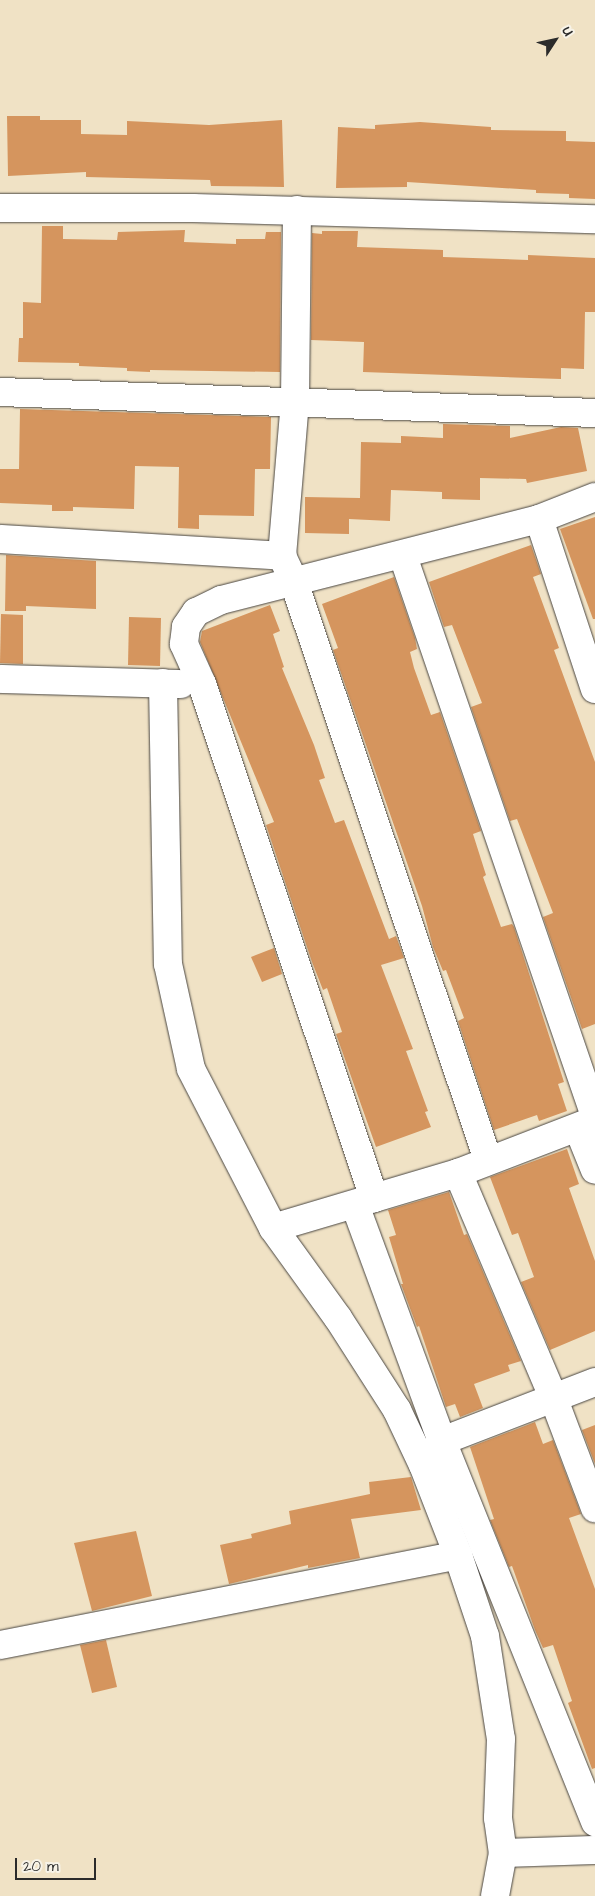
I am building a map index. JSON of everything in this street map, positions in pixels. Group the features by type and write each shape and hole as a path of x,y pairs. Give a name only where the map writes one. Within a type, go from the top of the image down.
{"street":[{"path":"0,208 297,210 595,218"},
{"path":"297,210 295,401 282,556 294,582 488,1160"},
{"path":"0,392 595,413"},
{"path":"595,497 539,519 403,556 221,600 196,612 186,627 184,644 202,684 364,1202 442,1441 595,1822"},
{"path":"539,519 595,689"},
{"path":"0,539 282,556"},
{"path":"403,556 589,1121 595,1170"},
{"path":"0,679 202,684"},
{"path":"163,683 168,964 191,1069 273,1228 338,1318 397,1410 423,1465 458,1555 485,1636 501,1739 498,1818 503,1853 495,1896"},
{"path":"273,1228 458,1173 589,1121"},
{"path":"458,1173 552,1397 595,1508"},
{"path":"423,1465 442,1441 595,1382"},
{"path":"0,1645 458,1555"},
{"path":"503,1853 595,1850"}],"building":[{"path":"7,116 40,116 40,120 81,120 81,134 127,135 127,121 209,125 282,120 284,187 211,186 210,180 86,177 86,172 8,176"},
{"path":"420,122 491,127 491,130 566,131 566,141 595,142 595,199 569,198 569,194 536,193 536,190 407,182 407,187 336,188 338,127 375,129 375,125"},
{"path":"42,226 63,226 63,239 117,240 118,232 185,230 184,242 236,244 236,239 265,239 266,232 281,232 280,372 150,370 150,372 127,371 127,368 79,366 79,363 18,362 19,338 23,338 23,302 41,303"},
{"path":"322,231 358,231 357,247 443,250 443,257 528,260 528,255 595,258 595,312 585,312 584,369 561,368 561,379 363,372 364,342 311,340 312,233 322,234"},
{"path":"20,409 271,417 270,469 255,469 254,516 199,515 199,529 178,528 179,467 135,466 134,509 73,507 73,511 52,511 52,505 0,503 0,469 19,469"},
{"path":"443,424 510,426 510,438 561,427 578,428 587,471 527,483 526,479 480,478 480,500 442,499 442,492 391,490 390,521 349,519 349,534 305,533 305,497 360,498 361,442 401,443 401,436 443,438"},
{"path":"595,517 595,619 593,619 560,529"},
{"path":"531,545 541,574 533,577 559,648 554,650 595,762 595,1024 582,1029 543,917 553,913 517,819 510,821 471,707 482,703 452,625 444,627 429,582"},
{"path":"6,555 96,561 96,609 26,606 26,611 5,611"},
{"path":"394,577 415,638 417,649 410,652 414,668 431,715 440,712 481,831 473,834 486,875 483,877 501,927 512,924 514,927 564,1082 558,1084 567,1111 539,1121 537,1115 494,1130 458,1021 464,1018 446,970 443,971 433,947 422,906 333,650 338,648 322,604"},
{"path":"270,605 280,631 273,634 284,667 282,668 314,745 325,778 319,780 335,823 344,820 389,939 396,936 404,958 381,965 413,1049 406,1051 428,1111 425,1112 431,1127 376,1147 336,1034 342,1032 327,988 323,990 312,962 266,825 274,822 200,642 202,631"},
{"path":"1,614 23,615 23,664 0,663"},
{"path":"129,617 161,618 160,666 128,665"},
{"path":"274,948 282,974 262,982 251,957"},
{"path":"567,1149 579,1184 569,1188 595,1261 595,1331 550,1350 521,1282 534,1277 518,1233 512,1235 490,1177"},
{"path":"449,1192 464,1235 467,1234 521,1361 508,1365 510,1371 474,1384 483,1408 460,1417 455,1404 446,1407 419,1326 417,1327 401,1284 403,1284 389,1237 396,1235 388,1210"},
{"path":"535,1422 543,1444 553,1440 581,1514 569,1518 595,1589 595,1768 592,1769 568,1703 572,1701 553,1645 543,1648 535,1630 512,1566 509,1567 490,1520 494,1519 470,1447"},
{"path":"595,1425 595,1464 582,1430"},
{"path":"411,1477 421,1510 351,1519 360,1558 308,1568 308,1565 229,1584 220,1545 252,1538 251,1534 291,1524 289,1511 370,1494 369,1482"},
{"path":"136,1531 152,1596 92,1611 74,1543"},
{"path":"106,1640 117,1687 92,1693 80,1645"}]}
